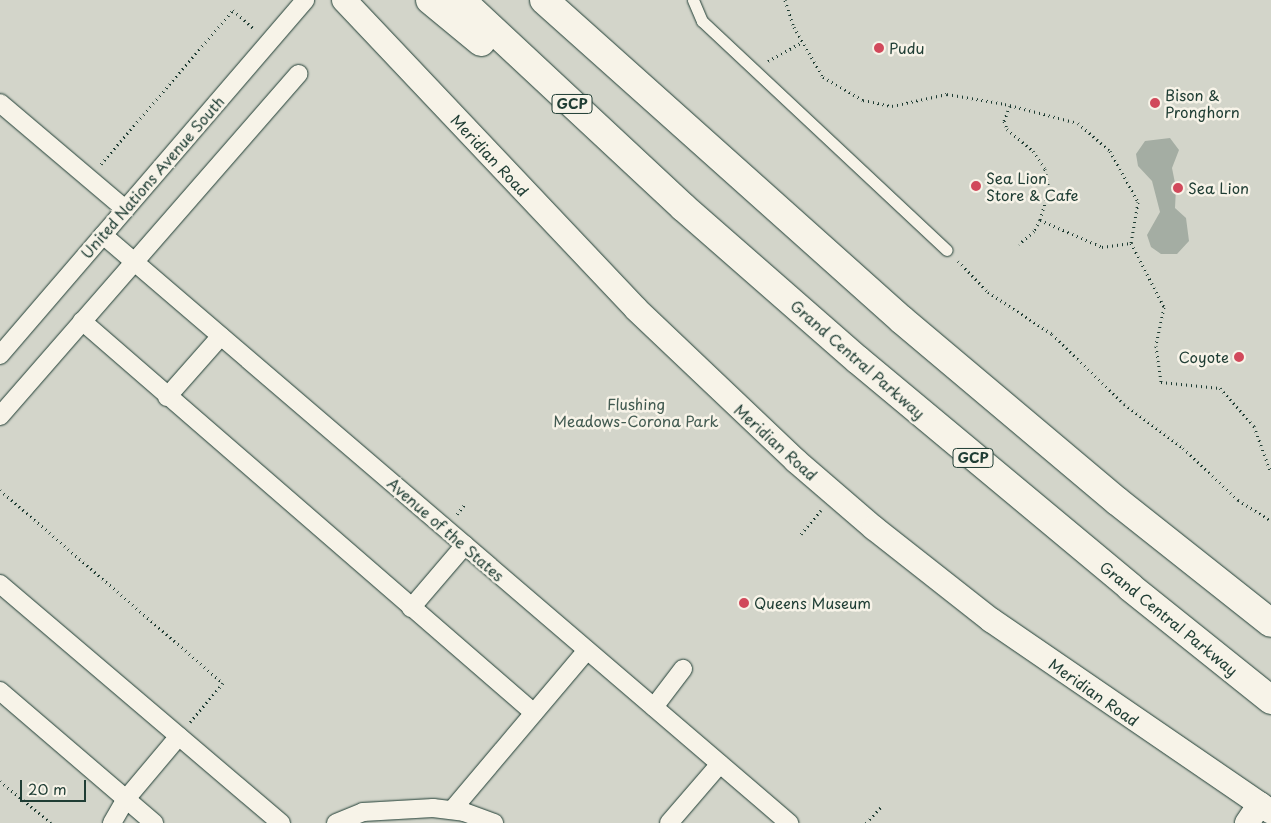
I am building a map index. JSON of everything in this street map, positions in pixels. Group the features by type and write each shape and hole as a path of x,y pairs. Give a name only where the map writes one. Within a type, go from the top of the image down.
{"highway":[{"path":"430,0 684,207"},
{"name":"Grand Central Parkway","path":"461,0 684,207 944,434 1271,700"},
{"path":"544,0 720,160 1025,424 1271,622"},
{"path":"572,0 720,160"}],"street":[{"name":"United Nations Avenue South","path":"0,354 305,0"},
{"name":"Meridian Road","path":"344,0 636,309 726,398 834,494 1031,649 1259,813"},
{"path":"0,416 298,74"},
{"path":"0,102 125,209"},
{"name":"Avenue of the States","path":"103,235 789,823"},
{"path":"82,321 167,397 534,713"},
{"path":"167,397 221,336"},
{"path":"411,608 465,545"},
{"path":"0,584 281,823"},
{"path":"452,810 587,650"},
{"path":"654,707 683,669"},
{"path":"0,691 154,823"},
{"path":"112,823 126,799 179,736"},
{"path":"669,823 720,764"},
{"path":"336,823 363,812 395,808 452,810 494,823"}],"lane":[{"path":"692,0 702,21 755,68 947,250"}],"path":[{"path":"785,0 802,42 823,77 863,100 892,106 947,94 1010,106 1078,123 1110,151 1138,202 1131,244 1164,307 1156,346 1161,382 1220,388 1254,426 1271,473"},
{"path":"89,178 233,10"},
{"path":"755,68 802,42"},
{"path":"1010,106 1004,121 1007,129 1033,151 1045,169 1049,190 1040,220 1034,231 1019,244"},
{"path":"1040,220 1102,247 1131,244"},
{"path":"947,250 988,292 1052,334 1124,404 1182,448 1238,500 1271,521"},
{"path":"0,490 223,682 179,736"},
{"path":"801,534 834,494"},
{"path":"0,781 51,823"},
{"path":"866,823 881,807"}],"green space":[{"name":"Flushing Meadows-Corona Park","path":"0,0 1271,0 1271,823 0,823"}],"shaded area":[{"path":"1170,138 1179,150 1172,168 1176,188 1175,208 1186,218 1189,241 1177,254 1161,254 1151,247 1147,235 1160,212 1152,181 1138,166 1136,154 1145,141"}],"place":[{"name":"Pudu","path":"879,48"},
{"name":"Bison & Pronghorn","path":"1155,103"},
{"name":"Sea Lion Store & Cafe","path":"976,186"},
{"name":"Sea Lion","path":"1178,188"},
{"name":"Coyote","path":"1239,357"},
{"name":"Queens Museum","path":"744,603"}]}
